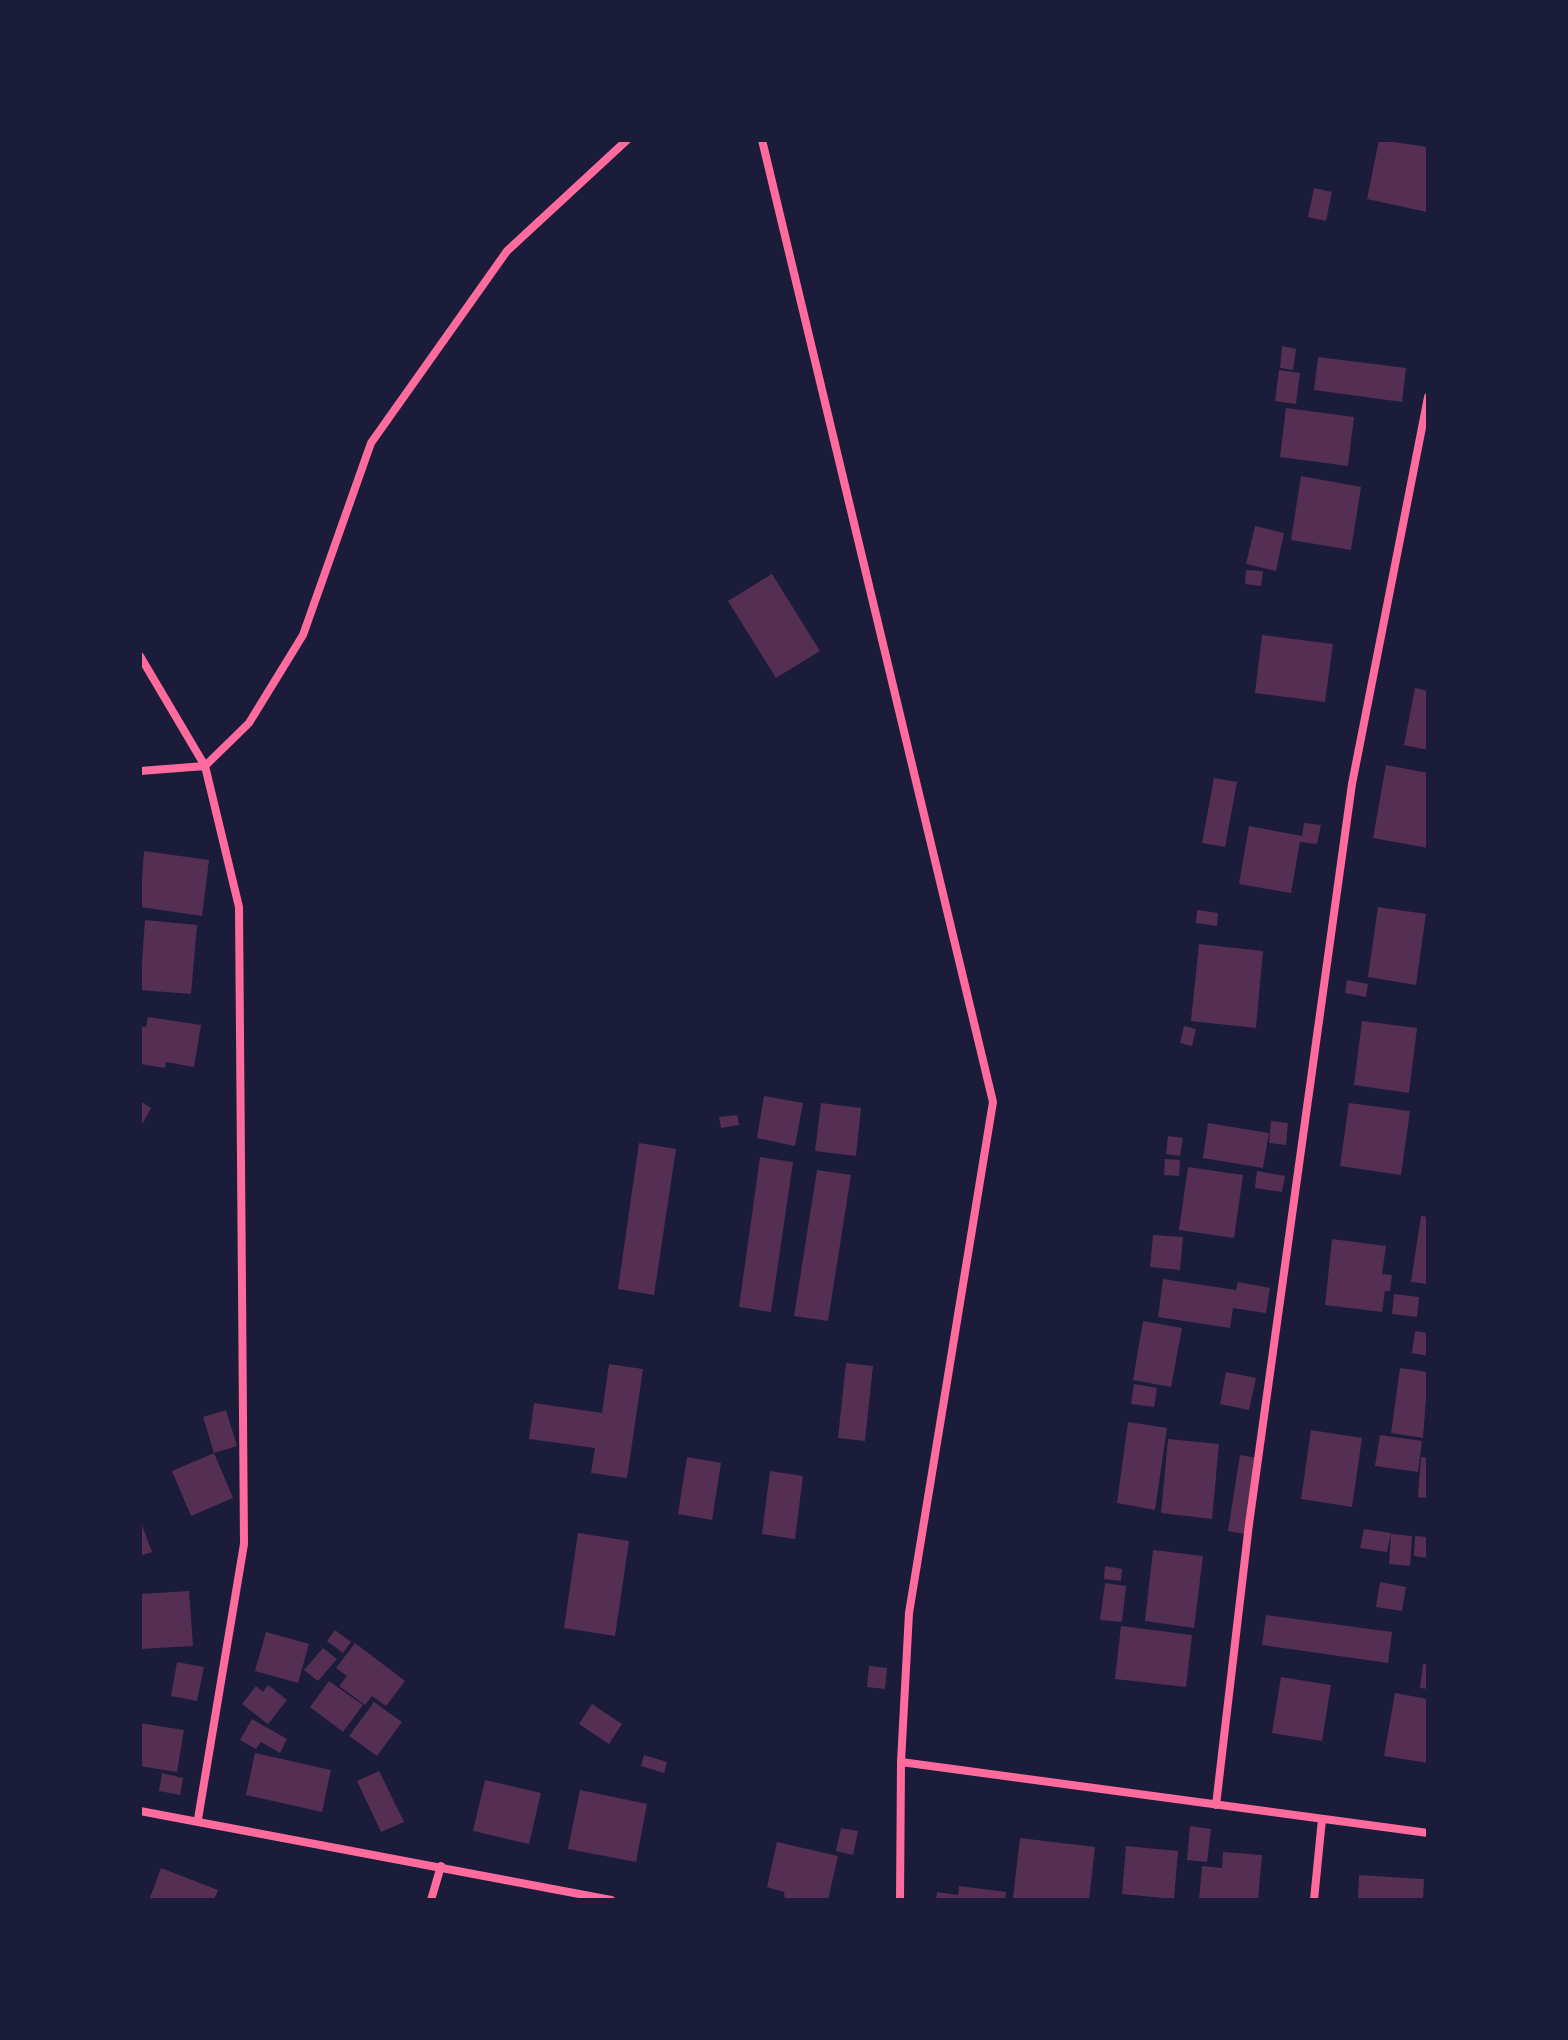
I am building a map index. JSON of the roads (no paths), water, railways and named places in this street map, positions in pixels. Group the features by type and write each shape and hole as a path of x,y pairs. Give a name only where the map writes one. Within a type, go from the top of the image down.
{"street":[{"path":"140,771 205,766 249,723 303,635 371,443 507,251 627,140"},
{"path":"762,140 769,182 993,1102 909,1613 901,1762 900,1900"},
{"path":"1216,1805 1249,1524 1352,784 1428,397"},
{"path":"140,656 205,766 239,907 244,1544 198,1819"},
{"path":"901,1762 1428,1833"},
{"path":"140,1811 198,1819 611,1900"},
{"path":"1314,1900 1322,1819"},
{"path":"431,1900 441,1866"}]}
